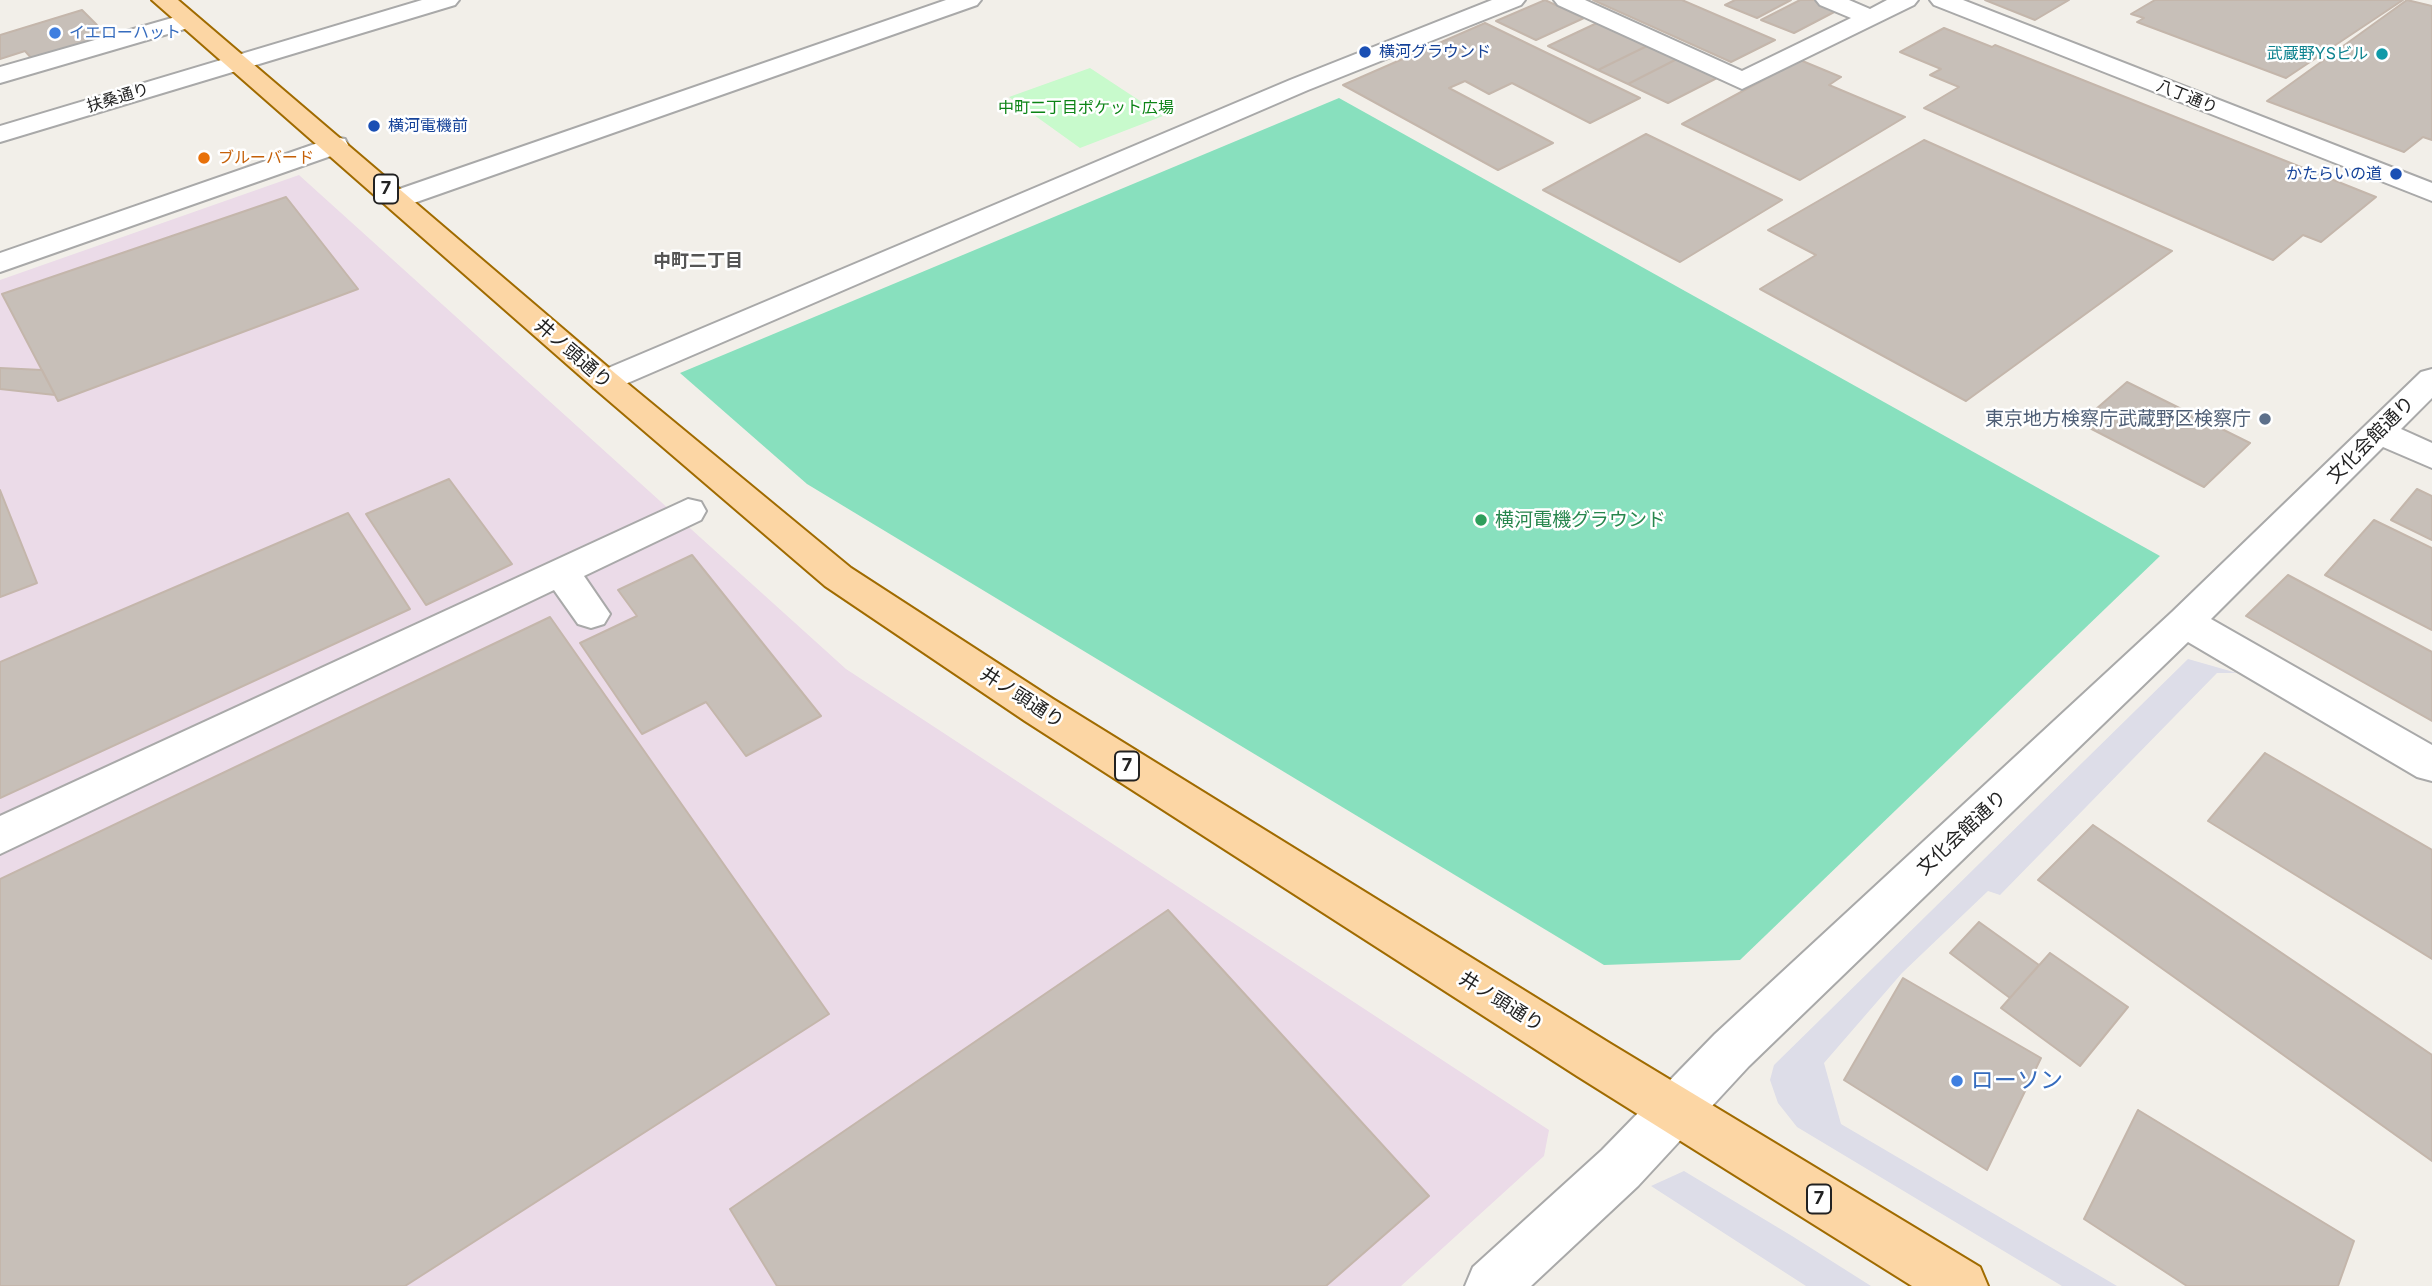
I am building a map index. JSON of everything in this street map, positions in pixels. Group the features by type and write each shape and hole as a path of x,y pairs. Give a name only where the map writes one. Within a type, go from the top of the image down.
{"main road":[{"name":"井ノ頭通り","path":"164,0 335,145 605,382 838,577 1039,710 1594,1060 1961,1286"}],"street":[{"name":"扶桑通り","path":"0,134 447,0"},
{"path":"398,200 969,0"},
{"path":"605,382 1286,91 1513,0"},
{"path":"1566,0 1742,81 1906,0"},
{"path":"1828,0 1870,17"},
{"name":"八丁通り","path":"1942,0 2432,193"},
{"path":"0,75 186,21"},
{"path":"0,263 335,145"},
{"name":"文化会館通り","path":"1492,1286 1620,1168 1678,1110 1732,1050 2185,622 2432,379"},
{"path":"2380,432 2432,457"},
{"path":"0,836 688,511"},
{"path":"561,571 591,614"},
{"path":"2185,622 2432,765"}],"shaded area":[{"path":"299,175 846,669 1549,1130 1544,1156 1401,1286 0,1286 0,280"},
{"path":"2188,659 2237,673 2217,673 2000,895 1988,891 1902,973 1824,1063 1841,1124 2117,1286 2062,1286 1797,1127 1778,1103 1770,1080 1774,1065"},
{"path":"1684,1171 1871,1286 1806,1286 1651,1186"}],"green space":[{"name":"中町二丁目ポケット広場","path":"1090,68 1163,116 1080,148 1009,97"},
{"name":"横河電機グラウンド","path":"1339,98 2160,556 1740,960 1604,965 807,484 680,373"}],"building":[{"path":"1545,0 1584,18 1536,40 1496,21"},
{"path":"1593,0 1682,0 1775,40 1731,62"},
{"path":"1735,0 1791,0 1757,18 1725,5"},
{"path":"1800,0 1816,0 1840,9 1794,33 1761,20"},
{"path":"1985,0 2069,0 2035,20"},
{"path":"2155,0 2403,0 2286,78 2137,22 2144,18 2131,14"},
{"name":"武蔵野YSビル","path":"2407,0 2432,6 2432,140 2423,137 2404,152 2267,101"},
{"path":"82,10 108,36 33,60 25,51 0,59 0,35"},
{"path":"1485,23 1640,98 1590,123 1512,83 1489,94 1465,81 1449,88 1553,143 1498,170 1343,85"},
{"path":"1597,23 1647,46 1598,70 1548,46"},
{"path":"1944,28 1992,47 1995,45 2376,197 2321,242 2303,235 2273,260 1924,108 1959,87 1930,75 1941,69 1900,52"},
{"path":"1647,46 1677,59 1628,84 1598,70"},
{"path":"1677,59 1717,78 1668,103 1628,84"},
{"path":"1800,60 1841,77 1829,85 1905,117 1800,180 1682,124"},
{"path":"1646,134 1782,200 1680,262 1543,190"},
{"path":"1924,140 2172,251 1966,401 1760,289 1816,255 1768,230"},
{"path":"286,197 358,289 58,401 2,294"},
{"path":"0,368 42,370 55,395 0,389"},
{"path":"2127,382 2250,443 2204,487 2080,423"},
{"path":"449,479 512,564 426,605 366,514"},
{"path":"2417,489 2432,496 2432,540 2391,520"},
{"path":"0,490 37,583 0,597"},
{"path":"348,513 410,609 0,798 0,662"},
{"path":"2374,520 2432,548 2432,630 2325,575"},
{"path":"692,555 821,716 746,756 706,702 642,734 580,643 637,616 618,590"},
{"path":"2288,575 2432,652 2432,721 2246,616"},
{"path":"550,617 829,1014 405,1286 0,1286 0,879"},
{"path":"2265,753 2432,850 2432,959 2208,821"},
{"path":"2093,825 2432,1055 2432,1161 2038,880"},
{"path":"1168,910 1429,1196 1326,1286 777,1286 730,1209"},
{"path":"1979,922 2039,965 2010,998 1950,953"},
{"path":"2050,953 2128,1007 2080,1066 2001,1008"},
{"path":"1903,978 2041,1058 1987,1170 1844,1080"},
{"path":"2138,1110 2354,1241 2338,1286 2187,1286 2084,1219"}],"place":[{"name":"イエローハット","path":"55,33"},
{"name":"横河グラウンド","path":"1365,52"},
{"name":"武蔵野YSビル","path":"2382,54"},
{"name":"横河電機前","path":"374,126"},
{"name":"ブルーバード","path":"204,158"},
{"name":"かたらいの道","path":"2396,174"},
{"name":"東京地方検察庁武蔵野区検察庁","path":"2265,419"},
{"name":"横河電機グラウンド","path":"1481,520"},
{"name":"ローソン","path":"1957,1081"}],"district":[{"name":"中町二丁目","path":"698,262"}]}
